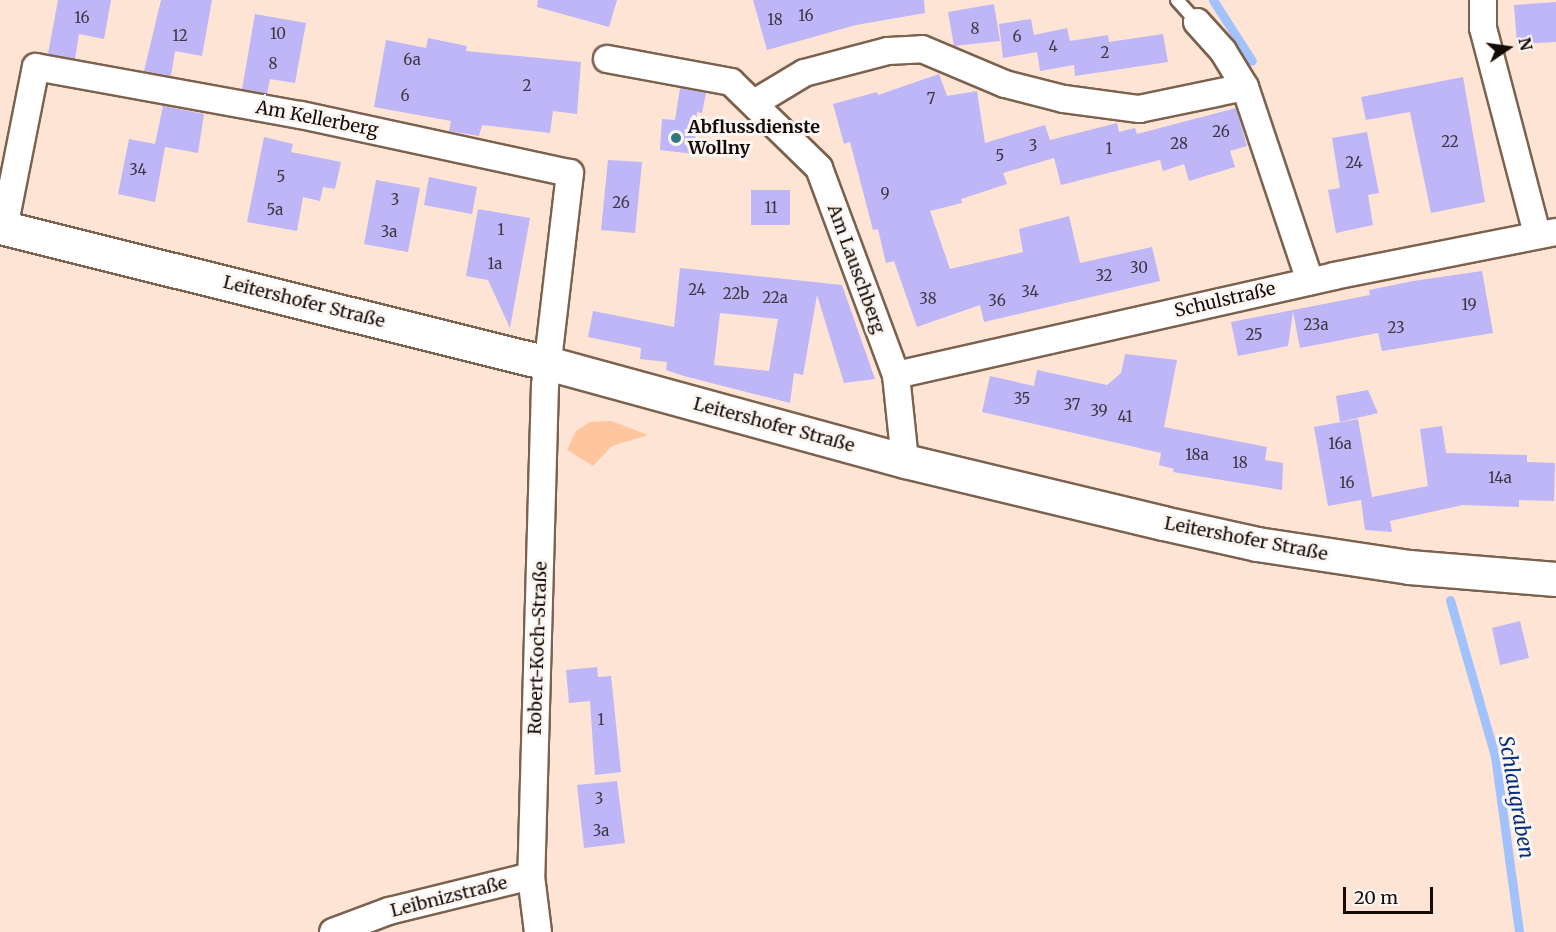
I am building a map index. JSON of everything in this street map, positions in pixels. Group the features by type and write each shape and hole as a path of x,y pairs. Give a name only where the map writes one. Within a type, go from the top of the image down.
{"street":[{"path":"1483,0 1483,28 1546,233"},
{"path":"1197,22 1223,51 1245,87 1310,281"},
{"path":"756,102 804,73 888,51 922,49 1005,84 1064,99 1139,109 1245,87"},
{"name":"Am Lauschberg","path":"607,59 731,82 756,102 819,168 896,375 905,461"},
{"name":"Am Kellerberg","path":"2,227 36,67 301,115 570,173 547,363"},
{"name":"Leitershofer Straße","path":"2,227 547,363 905,461 1257,544 1409,567 1556,579"},
{"name":"Schulstraße","path":"896,375 1310,281 1546,233"},
{"name":"Robert-Koch-Straße","path":"538,932 531,876 547,363"},
{"name":"Leibnizstraße","path":"333,932 389,911 531,876"}],"lane":[{"path":"1177,0 1197,22"}],"shaded area":[{"path":"611,421 648,435 612,446 593,466 567,450 576,431 590,422"}],"building":[{"path":"58,0 111,0 104,39 79,34 75,59 48,54"},
{"path":"161,0 212,0 202,56 175,51 171,76 144,71"},
{"path":"538,0 617,0 609,27 537,7"},
{"path":"753,0 924,0 925,13 856,25 767,50"},
{"path":"1556,2 1556,42 1517,44 1514,5"},
{"path":"994,4 1000,41 954,46 948,12"},
{"path":"255,14 306,23 295,83 270,79 267,94 242,89"},
{"path":"1031,19 1034,35 1067,28 1070,41 1108,35 1109,42 1163,34 1168,62 1075,76 1074,65 1040,71 1037,52 1003,58 999,24"},
{"path":"428,38 467,46 466,51 581,62 577,114 553,111 550,133 482,125 479,136 449,131 451,121 374,107 386,40 426,48"},
{"path":"939,74 947,96 977,91 985,143 1045,125 1050,140 1117,123 1119,132 1135,128 1137,134 1236,108 1247,146 1230,151 1235,167 1189,181 1184,164 1163,171 1160,160 1061,185 1054,158 1003,173 1007,184 961,199 962,203 930,211 950,269 1023,252 1019,229 1069,216 1080,263 1152,247 1160,281 984,322 980,305 917,327 894,261 886,263 878,229 873,230 850,142 844,144 833,104 877,92 878,95"},
{"path":"1463,77 1485,202 1431,213 1410,112 1366,120 1361,97"},
{"path":"680,88 706,93 702,113 697,112 694,154 660,150 662,119 675,120"},
{"path":"163,106 204,114 198,153 165,147 155,202 118,194 129,139 155,144"},
{"path":"1367,132 1379,193 1368,195 1373,225 1336,233 1328,190 1340,188 1332,138"},
{"path":"264,137 293,144 291,152 341,162 335,189 323,187 320,201 303,197 297,231 247,222"},
{"path":"608,160 642,162 635,233 601,230"},
{"path":"429,177 477,187 472,214 424,205"},
{"path":"376,180 420,188 408,252 364,244"},
{"path":"751,190 790,190 790,225 751,225"},
{"path":"478,209 530,218 510,328 488,280 466,276"},
{"path":"680,268 842,285 875,379 844,383 817,295 803,375 794,373 790,403 684,376 666,370 667,362 640,359 641,348 588,337 593,311 674,327","holes":["720,313 778,319 769,371 714,365"]},
{"path":"1482,271 1493,333 1382,351 1378,333 1300,348 1293,312 1288,346 1238,356 1231,322 1370,295 1369,290 1413,281"},
{"path":"1125,354 1177,360 1164,427 1267,447 1265,460 1283,463 1282,490 1173,472 1174,469 1159,465 1161,453 982,412 990,376 1034,386 1037,370 1107,385 1121,373"},
{"path":"1368,390 1378,413 1340,422 1336,396"},
{"path":"1358,419 1372,497 1428,486 1420,429 1442,426 1446,453 1527,455 1527,462 1555,463 1554,501 1519,500 1519,507 1463,505 1390,521 1392,532 1365,530 1361,500 1328,506 1314,427"},
{"path":"1520,621 1529,658 1500,665 1492,628"},
{"path":"597,667 598,677 611,676 621,772 595,775 590,701 569,703 566,670"},
{"path":"617,781 625,843 584,848 577,785"}],"waterway":[{"name":"Schlaugraben","path":"1213,0 1252,61"},
{"name":"Schlaugraben","path":"1450,600 1495,756 1519,932"}],"place":[{"name":"Abflussdienste Wollny","path":"676,138"}]}
